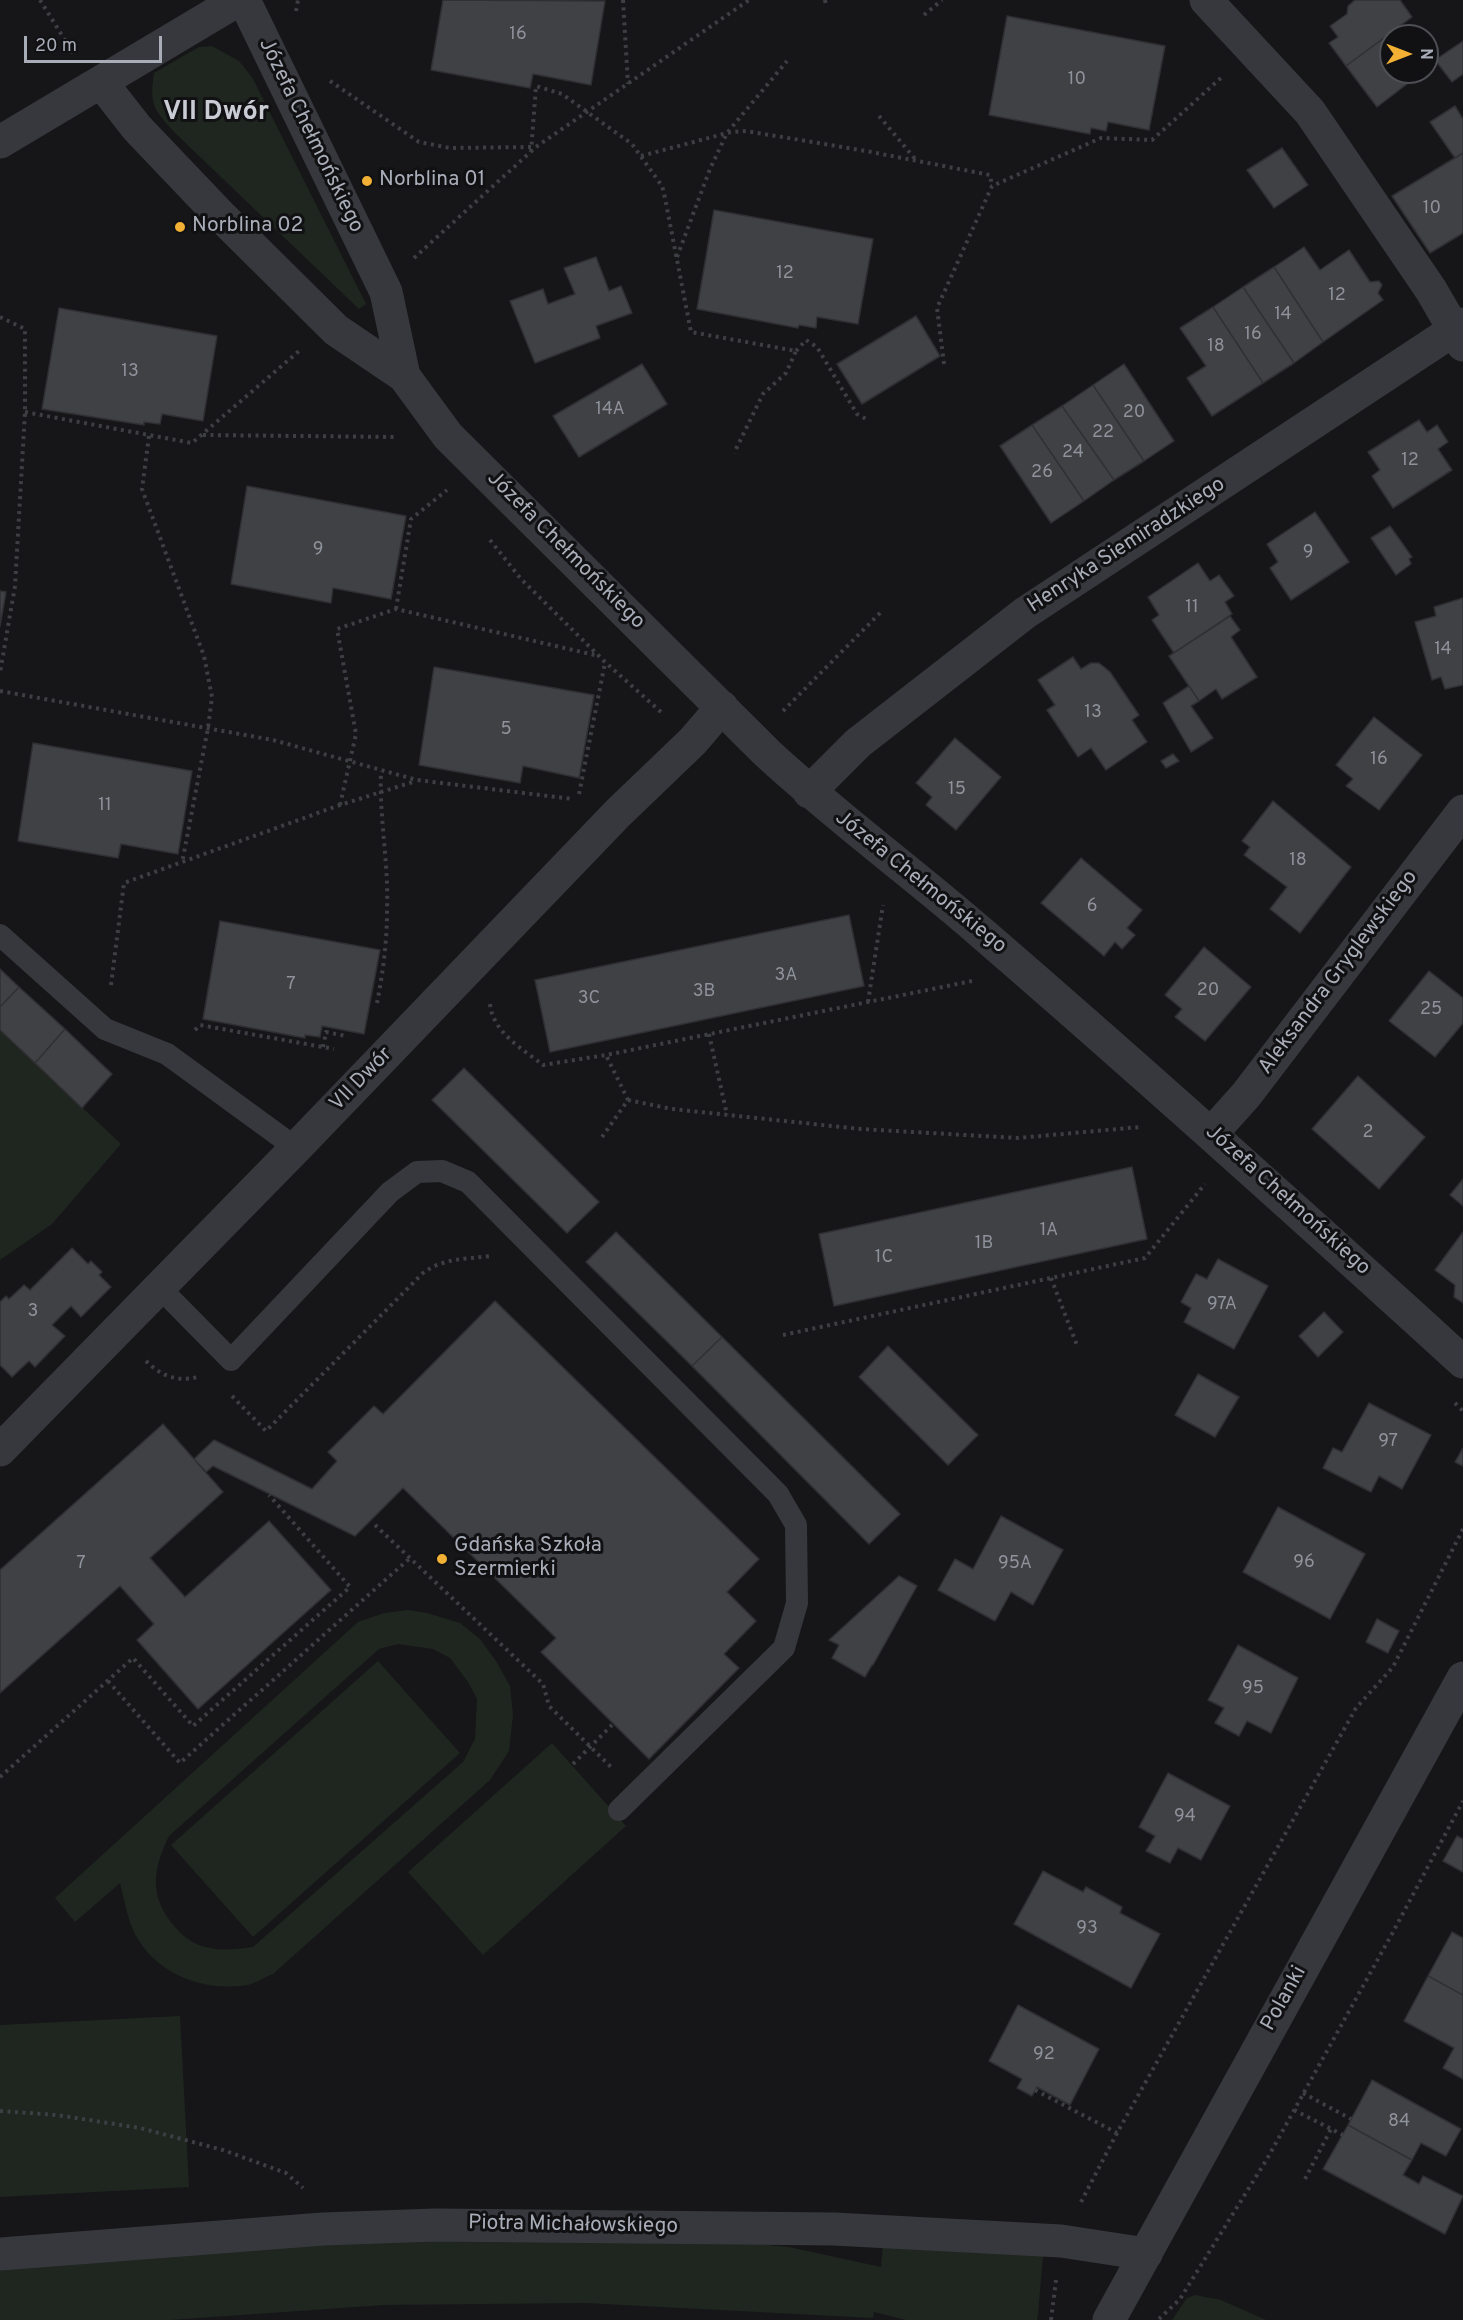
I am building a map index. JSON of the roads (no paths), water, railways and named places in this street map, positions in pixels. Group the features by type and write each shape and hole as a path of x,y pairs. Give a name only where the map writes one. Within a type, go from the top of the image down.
{"street":[{"path":"0,142 238,0"},
{"name":"Józefa Chełmońskiego","path":"244,0 386,292 404,376"},
{"path":"1206,0 1310,112 1460,333"},
{"name":"Józefa Chełmońskiego","path":"101,82 138,128 218,213 336,330 404,376 448,436 809,792 981,932 1212,1133 1463,1362"},
{"name":"Henryka Siemiradzkiego","path":"809,792 858,743 1025,613 1460,333"},
{"name":"VII Dwór","path":"0,1450 296,1148 618,813 693,741 722,707"},
{"name":"Aleksandra Gryglewskiego","path":"1212,1133 1246,1095 1463,811"},
{"name":"Polanki","path":"1109,2320 1463,1678"},
{"name":"Piotra Michałowskiego","path":"0,2254 312,2230 435,2225 834,2229 1061,2241 1146,2254"}],"lane":[{"path":"0,935 105,1029 167,1054 296,1148"},
{"path":"160,1288 231,1360 390,1192 417,1172 442,1171 468,1182 778,1494 796,1525 797,1603 784,1648 619,1810"}],"place":[{"name":"Norblina 01","path":"367,181"},
{"name":"Norblina 02","path":"180,227"},
{"name":"Gdańska Szkoła Szermierki","path":"442,1559"}],"district":[{"name":"VII Dwór","path":"216,114"}]}
